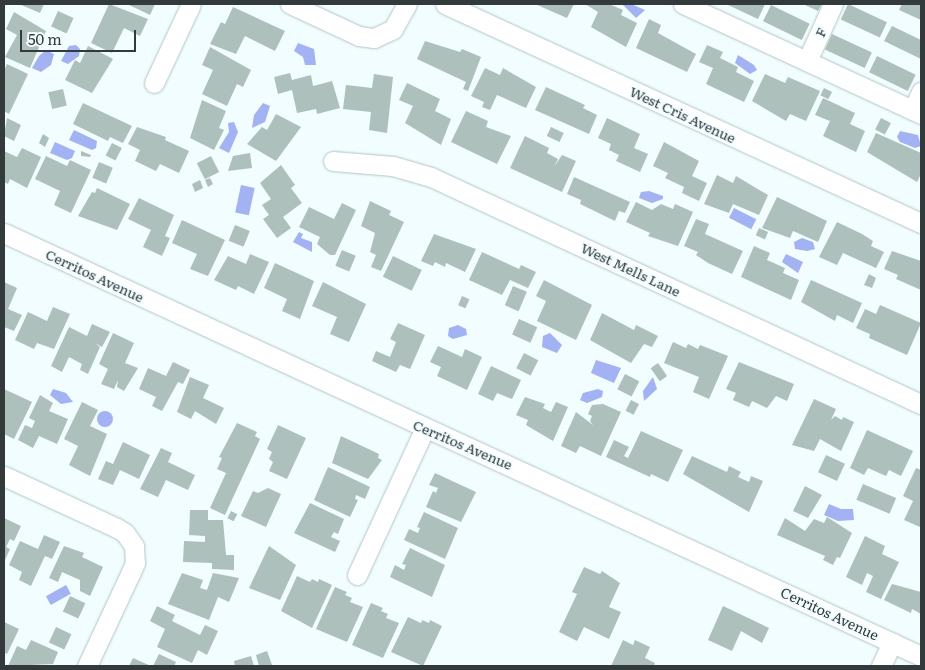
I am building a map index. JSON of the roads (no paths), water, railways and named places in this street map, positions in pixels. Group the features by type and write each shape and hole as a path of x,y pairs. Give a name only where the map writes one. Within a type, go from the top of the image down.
{"street":[{"path":"154,84 191,4"},
{"path":"290,4 367,38 390,32 407,4"},
{"name":"West Cris Avenue","path":"445,4 921,223"},
{"path":"682,4 702,8 917,112 921,92"},
{"name":"F","path":"807,60 833,4"},
{"name":"West Mells Lane","path":"333,161 394,166 431,177 921,404"},
{"name":"Cerritos Avenue","path":"4,233 921,656"},
{"path":"357,575 425,428"},
{"path":"4,476 125,533 135,554 131,572 87,666"},
{"path":"881,666 892,642"}],"water":[{"path":"622,4 631,4 645,10 636,18"},
{"path":"298,43 314,49 316,65 305,65 303,57 294,51"},
{"path":"76,45 80,49 79,56 68,64 61,61 69,46"},
{"path":"46,50 54,54 51,65 41,72 32,68 39,56"},
{"path":"738,55 754,65 757,70 750,74 735,63"},
{"path":"263,103 270,106 265,122 252,128 254,115"},
{"path":"234,122 238,132 229,153 219,148 229,132 228,123"},
{"path":"74,130 97,141 96,148 92,150 69,140"},
{"path":"900,131 918,135 921,146 915,148 900,142 897,137"},
{"path":"55,142 75,151 72,158 67,160 50,153"},
{"path":"241,185 255,188 249,215 235,212"},
{"path":"649,191 663,196 663,199 652,203 639,198 641,192"},
{"path":"734,208 756,219 751,229 729,218"},
{"path":"299,232 303,234 301,238 312,242 312,252 293,242"},
{"path":"802,238 813,242 815,249 807,251 795,249 794,242"},
{"path":"786,254 803,262 798,273 782,262"},
{"path":"458,325 466,329 467,335 453,339 448,336 449,328"},
{"path":"550,333 562,345 557,353 542,347 543,336"},
{"path":"596,360 621,368 614,383 591,373"},
{"path":"653,377 657,389 644,401 643,391"},
{"path":"53,389 66,393 73,402 61,404 50,395"},
{"path":"598,389 603,391 602,397 587,403 580,400 583,393"},
{"path":"102,411 108,411 113,416 111,425 102,427 97,422 97,416"},
{"path":"829,504 841,509 853,509 854,520 838,521 824,515"},
{"path":"66,585 71,594 51,605 46,596"}]}
